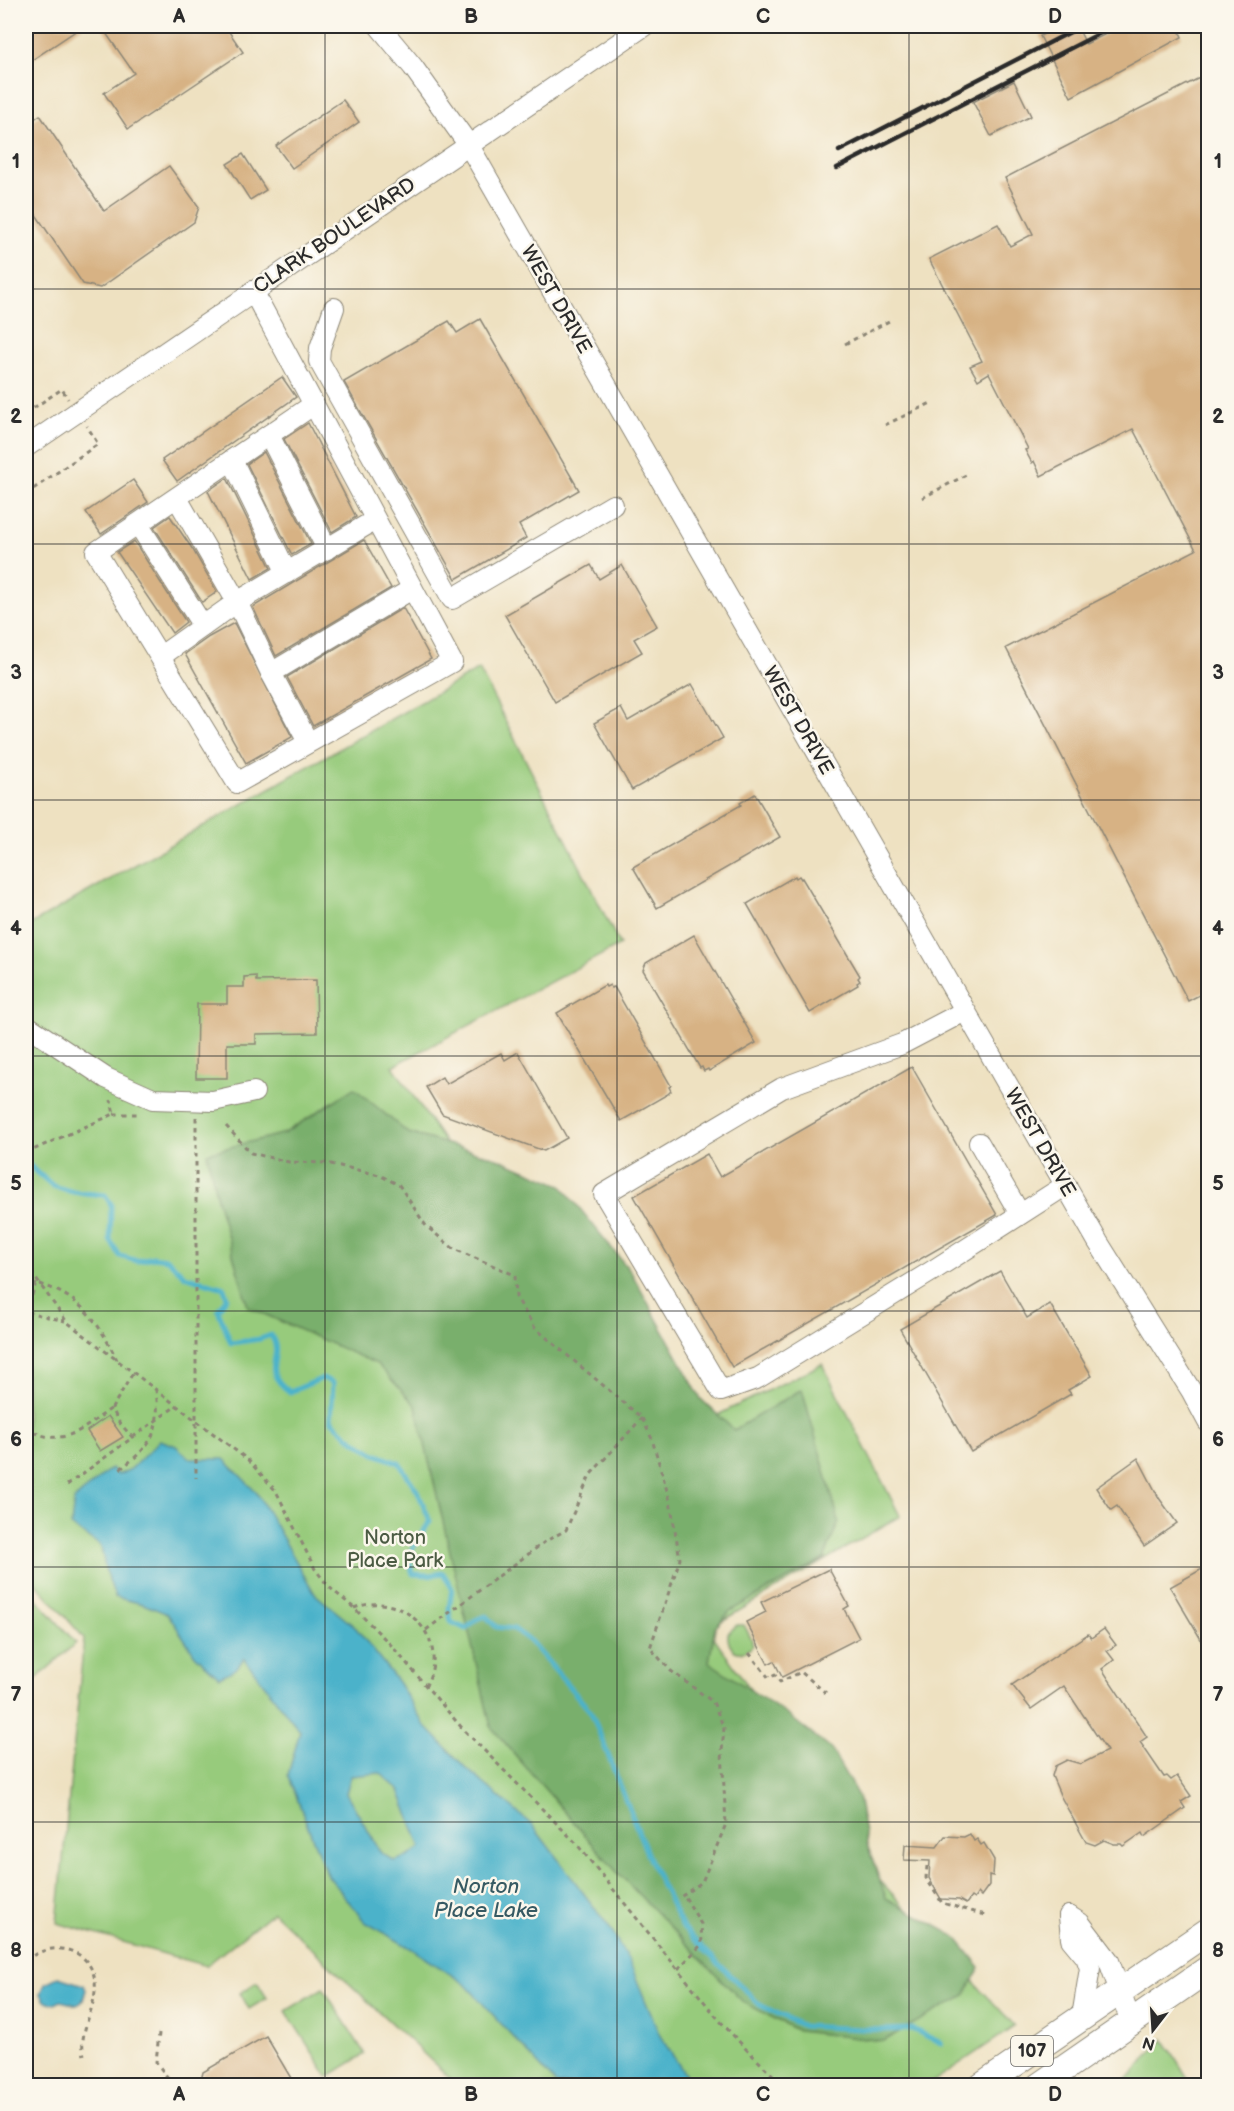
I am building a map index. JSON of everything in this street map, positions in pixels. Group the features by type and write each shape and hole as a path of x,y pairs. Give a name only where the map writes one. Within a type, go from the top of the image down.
{"main road":[{"name":"107","path":"982,2085 1209,1931"},
{"name":"107","path":"1039,2085 1209,1969"}],"street":[{"name":"WEST DRIVE","path":"379,26 413,67 468,144 1066,1185 1209,1422"},
{"name":"CLARK BOULEVARD","path":"26,447 644,26"},
{"path":"253,291 452,662 237,783 96,552 313,405"},
{"path":"334,308 320,348 319,362 452,599 613,505"},
{"path":"269,435 327,549"},
{"path":"232,460 287,573"},
{"path":"177,498 237,602 308,742"},
{"path":"161,656 237,602 375,520"},
{"path":"138,524 203,626"},
{"path":"271,672 412,589"},
{"path":"966,1011 902,1044 782,1088 604,1194 721,1391 758,1378 1066,1185"},
{"path":"26,1025 106,1078 153,1099 213,1101 254,1092"},
{"path":"979,1143 1020,1214"},
{"path":"1082,2017 1090,1968 1086,1957 1071,1939 1068,1916 1080,1923 1109,1961 1131,2022"}],"path":[{"path":"845,344 889,321"},
{"path":"26,413 62,389"},
{"path":"885,426 931,403"},
{"path":"26,494 98,444"},
{"path":"922,498 968,474"},
{"path":"26,1153 114,1114 113,1101 106,1094"},
{"path":"195,1123 196,1478"},
{"path":"226,1125 251,1153 289,1162 327,1163 379,1175 399,1185 426,1226 454,1249 515,1275 516,1297 535,1328 642,1418 652,1439 670,1501 680,1559 650,1648 671,1671 713,1702 724,1728 722,1751 726,1824 702,1882 679,1898"},
{"path":"26,1265 67,1322 248,1460 276,1491 315,1569 329,1587 391,1645 462,1728 575,1842 678,1970 745,2048 784,2085"},
{"path":"26,1280 33,1275"},
{"path":"38,1282 26,1312 67,1322"},
{"path":"38,1282 60,1291 81,1306 104,1331 118,1362"},
{"path":"26,1428 33,1433 53,1437 73,1436 112,1408 133,1373"},
{"path":"120,1469 145,1449 151,1440 158,1407 156,1390"},
{"path":"67,1485 176,1406"},
{"path":"112,1408 118,1421 133,1438"},
{"path":"426,1630 546,1541 566,1530 590,1474 642,1418"},
{"path":"354,1608 364,1604 381,1603 415,1618 426,1630 431,1644 432,1664 426,1685"},
{"path":"749,1653 769,1678 775,1675 780,1682 801,1672 826,1693"},
{"path":"927,1866 926,1878 942,1903 985,1915"},
{"path":"678,1970 702,1946 701,1924 684,1895"},
{"path":"26,1960 46,1948 69,1950 82,1956 94,1975 95,1992 82,2046 84,2055"},
{"path":"159,2033 156,2062 168,2078"}],"green space":[{"name":"Norton Place Park","path":"479,669 620,945 393,1066 464,1171 699,1424 822,1364 900,1516 708,1629 821,1790 872,1872 1015,2026 928,2085 457,2085 273,1912 206,1966 57,1923 84,1638 26,1572 26,927"},
{"path":"354,1088 408,1133 497,1158 561,1185 631,1272 701,1399 734,1430 802,1389 839,1521 824,1559 730,1611 715,1628 709,1662 789,1716 831,1749 858,1796 867,1844 886,1898 955,1936 980,1967 965,1995 883,2041 798,2031 743,2002 616,1871 491,1727 416,1406 377,1364 248,1307 217,1199 207,1153 285,1133"},
{"path":"26,1587 76,1643 26,1688"},
{"path":"737,1625 744,1625 752,1640 752,1645 743,1652 735,1651 729,1644 728,1633"},
{"path":"257,1982 267,1998 249,2009 240,1993"},
{"path":"323,1988 365,2054 328,2077 286,2011"},
{"path":"1164,2039 1192,2085 1122,2085"}],"water":[{"name":"Norton Place Lake","path":"160,1440 176,1446 190,1459 224,1459 257,1493 315,1594 356,1628 398,1682 425,1726 466,1768 533,1826 609,1927 629,1961 660,2036 692,2085 557,2085 464,1983 365,1922 326,1873 288,1775 300,1731 244,1658 236,1669 219,1677 195,1655 168,1614 143,1604 115,1597 105,1568 101,1546 71,1526 74,1500 111,1468 118,1475 131,1469","holes":["380,1773 399,1790 421,1848 407,1857 394,1861 381,1853 346,1793 351,1776"]},
{"path":"58,1977 84,1985 86,1990 82,2002 77,2005 61,2001 55,2004 45,2001 41,1994 45,1983"}],"building":[{"path":"26,26 83,26 26,64"},
{"path":"101,26 225,26 243,52 128,129 104,93 134,73"},
{"path":"1060,26 1077,26 1086,44 1122,26 1177,26 1182,37 1071,97 1040,36"},
{"path":"1209,73 1209,990 1188,1001 1006,648 1196,550 1133,429 1041,476 1034,461 1032,463 1025,450 1028,449 989,373 978,380 970,366 982,361 929,259 998,224 1010,246 1033,234 1005,178"},
{"path":"1014,81 1031,116 991,136 973,102"},
{"path":"343,100 359,122 292,168 276,146"},
{"path":"40,115 104,211 169,166 199,207 194,222 100,288 83,284 26,200 26,125"},
{"path":"243,154 266,190 250,200 227,164"},
{"path":"480,319 579,490 519,525 526,538 456,579 344,382 449,321 457,333"},
{"path":"282,377 296,397 177,481 162,460"},
{"path":"308,423 356,517 332,532 284,439"},
{"path":"264,452 311,544 292,555 247,464"},
{"path":"227,478 271,568 252,579 208,491"},
{"path":"133,480 148,502 101,534 86,512"},
{"path":"170,516 217,592 202,602 154,527"},
{"path":"364,540 391,588 276,656 253,607"},
{"path":"134,541 186,622 172,633 117,552"},
{"path":"591,565 599,579 622,565 657,626 634,639 642,652 555,702 505,615"},
{"path":"403,608 431,659 313,726 287,677"},
{"path":"234,623 292,737 246,763 185,654"},
{"path":"692,684 723,738 632,790 594,723 621,708 628,721"},
{"path":"755,794 780,837 657,908 633,867 741,805 740,803"},
{"path":"795,876 802,878 860,976 858,985 810,1013 747,904"},
{"path":"694,935 756,1043 709,1071 700,1068 643,970 646,963"},
{"path":"256,976 256,981 316,980 317,1033 256,1034 256,1044 227,1044 227,1078 196,1078 197,1004 227,1004 227,987 244,987 244,977"},
{"path":"605,985 614,987 671,1086 668,1094 621,1121 557,1013"},
{"path":"518,1052 567,1138 544,1151 442,1114 426,1087 442,1077 446,1084 501,1053 505,1060"},
{"path":"912,1067 997,1215 732,1367 634,1196 707,1154 720,1177"},
{"path":"1000,1271 1027,1318 1050,1304 1092,1376 1068,1390 1071,1394 971,1452 900,1329"},
{"path":"108,1416 123,1437 100,1451 87,1431"},
{"path":"1138,1458 1159,1498 1177,1523 1144,1546 1117,1506 1111,1510 1096,1488"},
{"path":"829,1569 849,1606 844,1609 859,1638 782,1677 774,1661 768,1664 746,1622 766,1612 761,1602"},
{"path":"1202,1569 1209,1579 1209,1653 1170,1587"},
{"path":"1104,1629 1116,1645 1107,1651 1114,1660 1102,1669 1147,1737 1140,1742 1164,1777 1167,1776 1171,1780 1177,1776 1191,1796 1181,1802 1185,1808 1144,1837 1142,1833 1123,1846 1104,1840 1095,1845 1086,1842 1052,1776 1055,1766 1067,1760 1081,1764 1107,1751 1064,1686 1031,1709 1012,1685 1088,1634 1091,1638"},
{"path":"970,1834 974,1841 977,1839 981,1845 984,1843 994,1860 993,1876 989,1875 989,1885 981,1896 978,1893 966,1904 959,1900 941,1899 929,1878 930,1861 904,1860 905,1845 937,1847 945,1836 964,1837"},
{"path":"266,2036 295,2085 200,2085 203,2072"}],"waterway":[{"path":"29,1165 53,1186 73,1192 105,1195 111,1204 110,1240 120,1256 137,1261 153,1257 167,1259 185,1276 224,1288 227,1297 218,1310 231,1343 271,1335 276,1351 273,1370 280,1383 290,1392 323,1378 333,1383 331,1420 349,1437 375,1454 399,1463 418,1492 430,1521 408,1556 413,1574 443,1573 452,1588 449,1609 451,1622 466,1629 477,1619 486,1616 496,1627 514,1629 530,1641 591,1712 650,1861 683,1928 760,2005 803,2026 882,2030 912,2029 941,2043"}],"railway":[{"path":"839,151 1082,26"},
{"path":"837,168 1114,26"}]}
